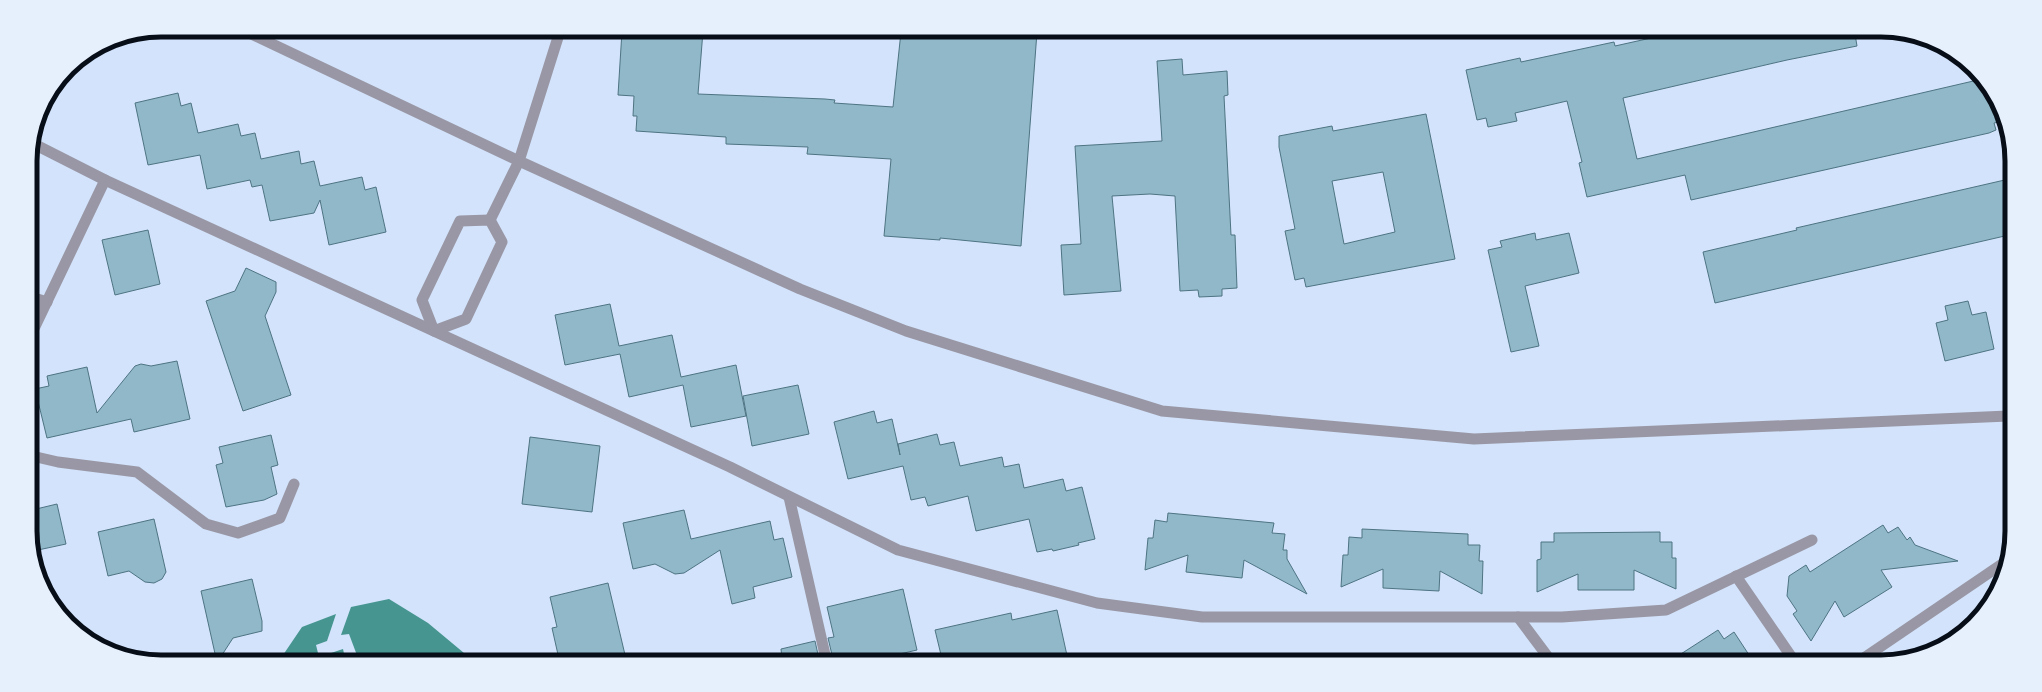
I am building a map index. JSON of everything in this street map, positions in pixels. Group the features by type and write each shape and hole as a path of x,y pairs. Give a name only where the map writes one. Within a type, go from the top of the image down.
{"street":[{"path":"258,37 519,161 800,289 906,331 1162,411 1474,439 2005,416"},
{"path":"490,220 519,161 558,37"},
{"path":"38,146 105,180 790,496 898,550 1097,603 1202,617 1562,617 1666,610 1812,540"},
{"path":"37,323 105,180"},
{"path":"434,331 466,319 502,242 490,220"},
{"path":"434,331 422,300 460,221 490,220"},
{"path":"37,299 47,302"},
{"path":"37,457 58,462 136,472 206,524 238,532 280,518 294,484"},
{"path":"790,496 825,655"},
{"path":"1868,655 2000,565"},
{"path":"1736,576 1790,655"},
{"path":"1518,617 1546,655"}],"shaded area":[{"path":"389,599 428,623 466,655 357,655 349,634 341,635 351,607"},
{"path":"336,614 327,641 316,645 318,655 283,655 302,627"},
{"path":"343,649 344,655 325,655"}],"building":[{"path":"622,37 703,37 698,94 825,99 835,100 834,103 893,107 900,37 1037,37 1021,246 940,238 940,240 884,236 891,159 807,154 808,147 726,144 726,137 636,131 637,116 633,116 634,96 618,95"},
{"path":"1656,37 1856,37 1857,46 1787,60 1623,98 1637,159 1975,81 1992,106 1998,122 1994,123 1996,130 1989,133 1691,200 1685,175 1587,197 1579,163 1582,162 1567,101 1515,113 1517,121 1488,127 1486,118 1477,120 1466,70 1520,58 1521,62 1614,42 1615,46"},
{"path":"1182,59 1183,75 1227,71 1228,95 1224,96 1231,235 1235,235 1237,288 1222,289 1222,296 1199,297 1198,290 1180,291 1175,196 1150,194 1112,196 1121,291 1064,295 1061,245 1081,244 1075,146 1162,141 1157,61"},
{"path":"178,93 181,106 191,103 198,133 238,124 241,136 255,133 261,159 299,151 301,164 314,161 320,186 362,177 365,190 376,187 386,232 329,245 320,200 314,213 270,221 262,185 252,187 250,180 207,189 200,155 148,165 135,103"},
{"path":"1426,114 1455,259 1306,287 1304,278 1295,280 1285,231 1295,229 1279,147 1279,136 1332,126 1333,131","holes":["1383,172 1395,232 1344,244 1332,181"]},
{"path":"2005,180 2005,236 1715,303 1703,252 1797,230 1796,228"},
{"path":"148,230 160,284 115,295 102,240"},
{"path":"1535,233 1536,240 1569,233 1579,273 1525,286 1539,346 1511,352 1488,250 1502,247 1500,241"},
{"path":"246,268 276,282 276,292 265,316 291,395 243,411 206,301 235,291"},
{"path":"1968,301 1972,315 1986,312 1994,349 1945,361 1936,323 1948,320 1945,306"},
{"path":"610,304 619,346 672,335 681,377 736,365 746,416 691,427 683,385 629,397 620,354 565,365 555,315"},
{"path":"177,361 190,419 134,432 131,419 47,438 37,397 37,389 49,386 47,376 87,367 97,413 135,366 141,364 151,366"},
{"path":"798,385 809,434 752,446 743,396"},
{"path":"874,411 877,423 892,419 900,455 898,444 937,434 940,445 954,442 960,466 1002,457 1004,467 1019,464 1024,488 1063,479 1066,491 1082,487 1095,539 1078,543 1079,545 1053,551 1052,549 1037,552 1029,519 976,531 968,496 928,506 925,497 911,500 903,466 848,479 834,422"},
{"path":"271,435 278,465 271,467 277,494 264,500 226,507 216,465 223,463 219,447"},
{"path":"530,437 600,446 592,512 522,504"},
{"path":"57,504 66,544 38,550 37,509"},
{"path":"684,510 691,539 770,521 774,540 783,538 792,577 753,587 755,598 732,604 720,550 684,573 675,574 655,564 633,569 623,523"},
{"path":"1168,513 1274,523 1272,533 1285,534 1283,550 1287,550 1287,559 1307,594 1244,560 1242,578 1186,572 1188,555 1145,570 1148,538 1153,538 1155,520 1167,522"},
{"path":"154,519 166,572 162,579 154,583 145,582 129,571 108,576 98,532"},
{"path":"1883,525 1888,533 1898,527 1907,540 1910,537 1915,545 1958,561 1881,570 1892,587 1844,617 1835,601 1811,641 1793,614 1797,611 1787,596 1789,576 1806,565 1810,572"},
{"path":"1362,529 1468,534 1468,545 1480,545 1479,561 1483,561 1482,594 1440,571 1439,591 1383,588 1383,569 1341,587 1343,555 1348,555 1349,537 1362,538"},
{"path":"1660,532 1660,542 1672,542 1672,558 1676,558 1676,589 1634,570 1634,590 1578,590 1578,574 1537,592 1537,560 1541,559 1541,542 1554,542 1554,533"},
{"path":"252,579 262,621 262,631 233,638 222,655 215,655 201,591"},
{"path":"608,583 625,655 558,655 552,628 557,627 550,597"},
{"path":"903,589 917,650 895,655 832,655 828,638 834,637 827,607"},
{"path":"1057,610 1067,655 941,655 935,630 1011,613 1012,620"},
{"path":"1718,630 1724,639 1734,632 1749,655 1679,655"},
{"path":"815,641 818,655 782,655 781,649"}]}
